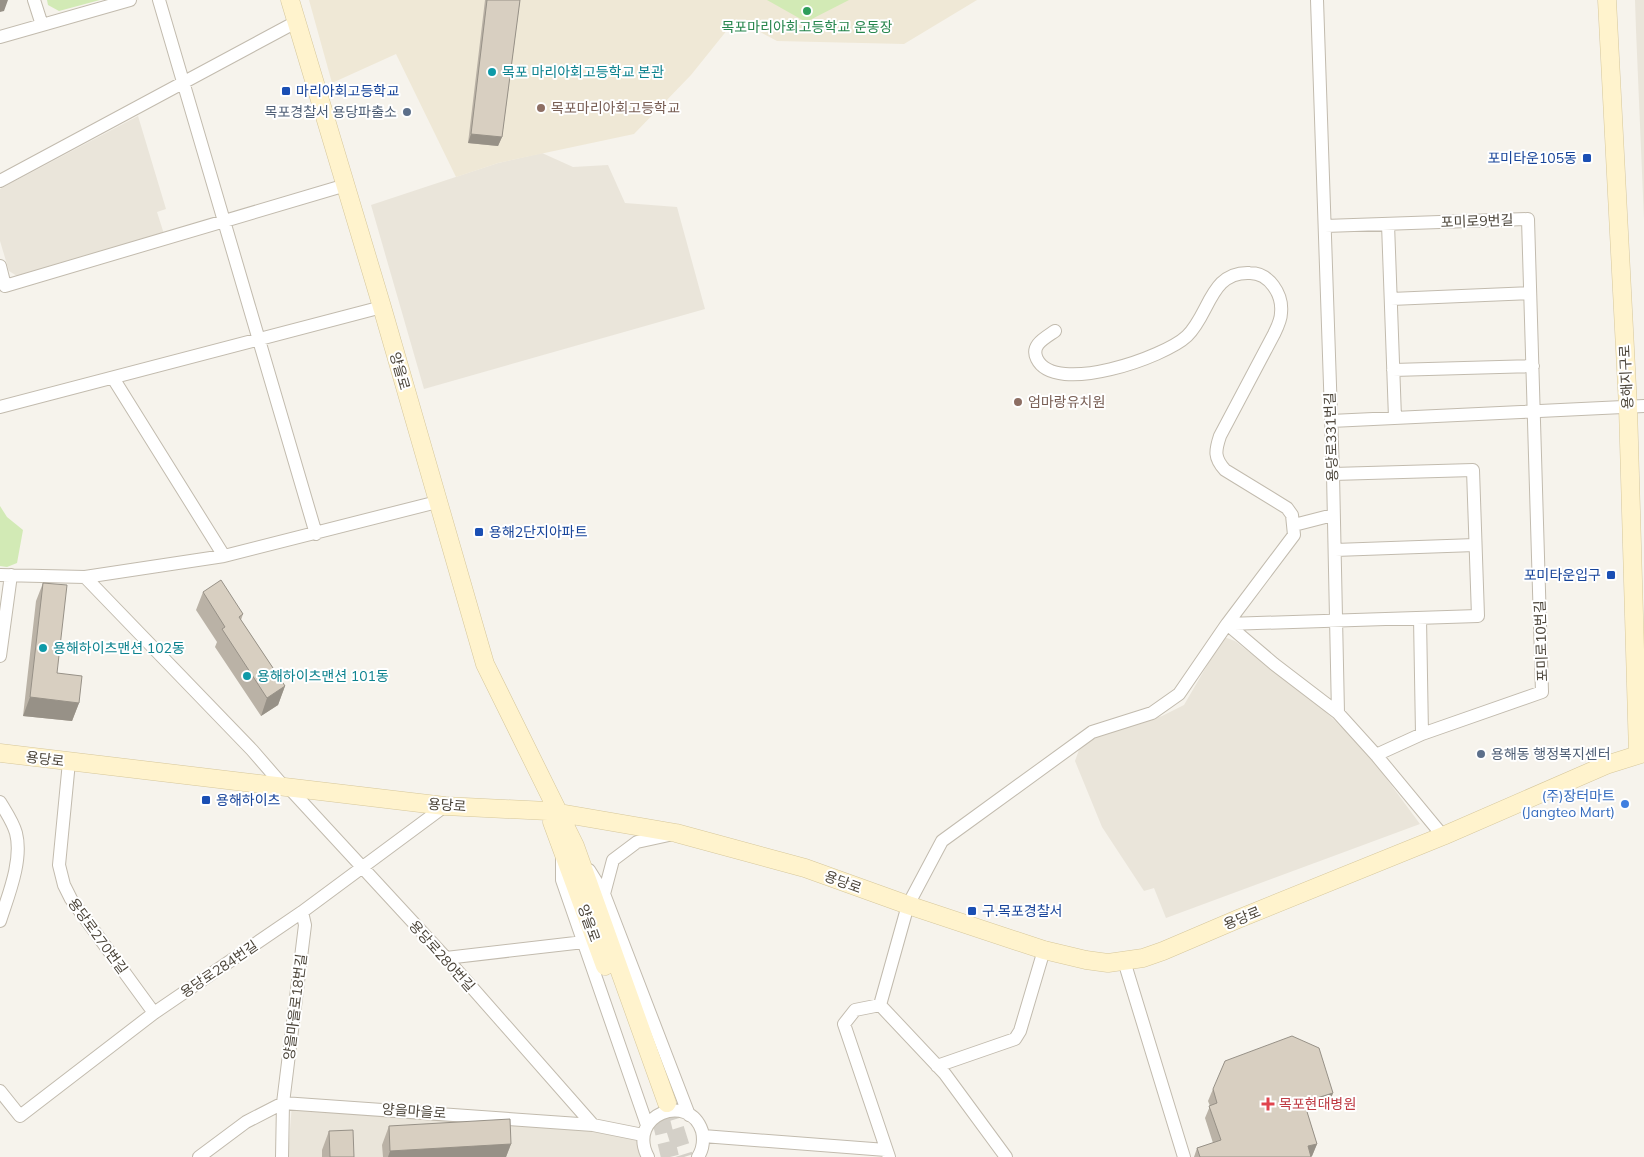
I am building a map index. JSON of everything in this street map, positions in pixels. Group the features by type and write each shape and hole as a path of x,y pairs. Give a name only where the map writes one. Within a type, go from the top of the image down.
{"street":[{"path":"34,0 42,26"},
{"path":"0,37 130,0"},
{"path":"159,0 316,534"},
{"name":"양을로","path":"290,0 382,307 485,664 522,736 569,847 662,1106"},
{"name":"용당로331번길","path":"1317,0 1333,474 1338,713"},
{"name":"용해지구로","path":"1607,0 1636,406 1635,652 1641,754"},
{"path":"0,181 296,22"},
{"path":"0,266 5,286 346,185"},
{"name":"포미로9번길","path":"1325,226 1528,219 1534,412"},
{"path":"1388,224 1395,418"},
{"path":"880,1005 908,906 942,841 1092,732 1152,713 1179,694 1227,624 1294,535 1292,515 1287,508 1224,470 1217,461 1215,452 1220,436 1274,334 1280,319 1281,303 1273,285 1268,279 1254,273 1230,276 1215,290 1193,329 1180,342 1155,356 1120,367 1080,374 1063,374 1046,369 1037,358 1036,349 1039,342 1055,331"},
{"path":"1391,299 1530,293"},
{"path":"0,407 382,307"},
{"path":"1393,370 1533,366"},
{"path":"113,378 224,556"},
{"path":"1331,421 1636,406"},
{"name":"포미로10번길","path":"1376,755 1422,734 1542,692 1534,412"},
{"path":"1227,624 1478,616 1473,470 1333,474"},
{"path":"0,656 6,575 85,578 224,556 438,502"},
{"path":"1294,525 1333,515"},
{"path":"1335,550 1476,545"},
{"name":"용당로280번길","path":"85,578 288,788 446,958 593,1124"},
{"path":"1420,618 1422,734"},
{"path":"1227,624 1274,664 1338,713 1376,755 1443,836"},
{"path":"1635,652 1644,674"},
{"name":"용당로","path":"0,754 445,806 554,812 676,833 805,868 908,906 1044,950 1108,963 1163,952 1238,918 1443,836 1606,765 1641,754"},
{"name":"용당로270번길","path":"70,762 59,865 64,885 71,899 154,1013"},
{"path":"0,802 16,832 18,844 15,874 0,921"},
{"name":"용당로284번길","path":"0,1091 20,1116 154,1013 302,912 445,806"},
{"path":"604,894 613,860 637,842 676,833"},
{"path":"569,847 604,894 689,1115 701,1128 703,1136 700,1156"},
{"path":"569,847 562,880 645,1130"},
{"name":"양을마을로18번길","path":"282,1157 284,1103 305,925 302,912"},
{"path":"446,958 584,942"},
{"path":"937,1066 1015,1040 1020,1032 1044,950"},
{"path":"1124,961 1184,1157"},
{"path":"880,1005 945,1074 1006,1157"},
{"path":"703,1136 888,1153 844,1024 855,1010 880,1005"},
{"path":"199,1157 246,1122 284,1103"},
{"name":"양을마을로","path":"284,1103 593,1124 645,1130"},
{"path":"648,1157 643,1144 645,1130 653,1118 661,1112 670,1110 680,1111 689,1115"}],"shaded area":[{"name":"목포마리아회고등학교","path":"309,0 977,0 904,44 777,41 736,19 691,75 634,134 498,163 456,177 396,54 332,83"},
{"path":"1635,0 1644,0 1644,220 1636,30"},
{"path":"138,116 166,209 157,212 164,234 17,276 9,271 0,241 0,189"},
{"path":"542,153 573,167 608,165 625,203 677,207 705,309 424,389 371,205 498,163"},
{"path":"1223,638 1235,641 1326,712 1366,751 1420,824 1166,918 1154,888 1144,891 1102,827 1075,761 1080,747 1102,733 1162,716 1184,705"},
{"path":"292,1103 643,1135 648,1157 288,1157"}],"green space":[{"path":"47,0 100,0 59,11 48,5"},
{"name":"목포마리아회고등학교 운동장","path":"767,0 849,0 806,22"},
{"path":"0,506 7,517 23,530 17,563 7,567 0,566"}],"building":[{"name":"목포 마리아회고등학교 본관","path":"487,0 520,0 502,137 471,134"},
{"path":"221,580 243,614 239,617 285,686 267,698 222,629 225,627 203,592"},
{"path":"43,583 67,585 57,673 82,676 79,703 30,697"},
{"name":"목포현대병원","path":"1292,1036 1319,1048 1333,1093 1304,1102 1317,1144 1308,1146 1311,1157 1200,1157 1197,1148 1221,1140 1209,1106 1217,1103 1213,1089 1225,1061"},
{"path":"510,1119 511,1144 390,1151 389,1126"},
{"path":"353,1130 354,1157 330,1157 329,1131"}],"tunnel":[{"path":"667,1103 684,1157"},
{"path":"660,1116 670,1157"}],"place":[{"name":"목포마리아회고등학교 운동장","path":"807,11"},
{"name":"목포 마리아회고등학교 본관","path":"492,72"},
{"name":"마리아회고등학교","path":"286,91"},
{"name":"목포마리아회고등학교","path":"541,108"},
{"name":"목포경찰서 용당파출소","path":"407,112"},
{"name":"포미타운105동","path":"1587,158"},
{"name":"엄마랑유치원","path":"1018,402"},
{"name":"용해2단지아파트","path":"479,532"},
{"name":"포미타운입구","path":"1611,575"},
{"name":"용해하이츠맨션 102동","path":"43,648"},
{"name":"용해하이츠맨션 101동","path":"247,676"},
{"name":"용해동 행정복지센터","path":"1481,754"},
{"name":"용해하이츠","path":"206,800"},
{"name":"(주)장터마트 (Jangteo Mart)","path":"1625,804"},
{"name":"구.목포경찰서","path":"972,911"},
{"name":"목포현대병원","path":"1268,1104"}]}
